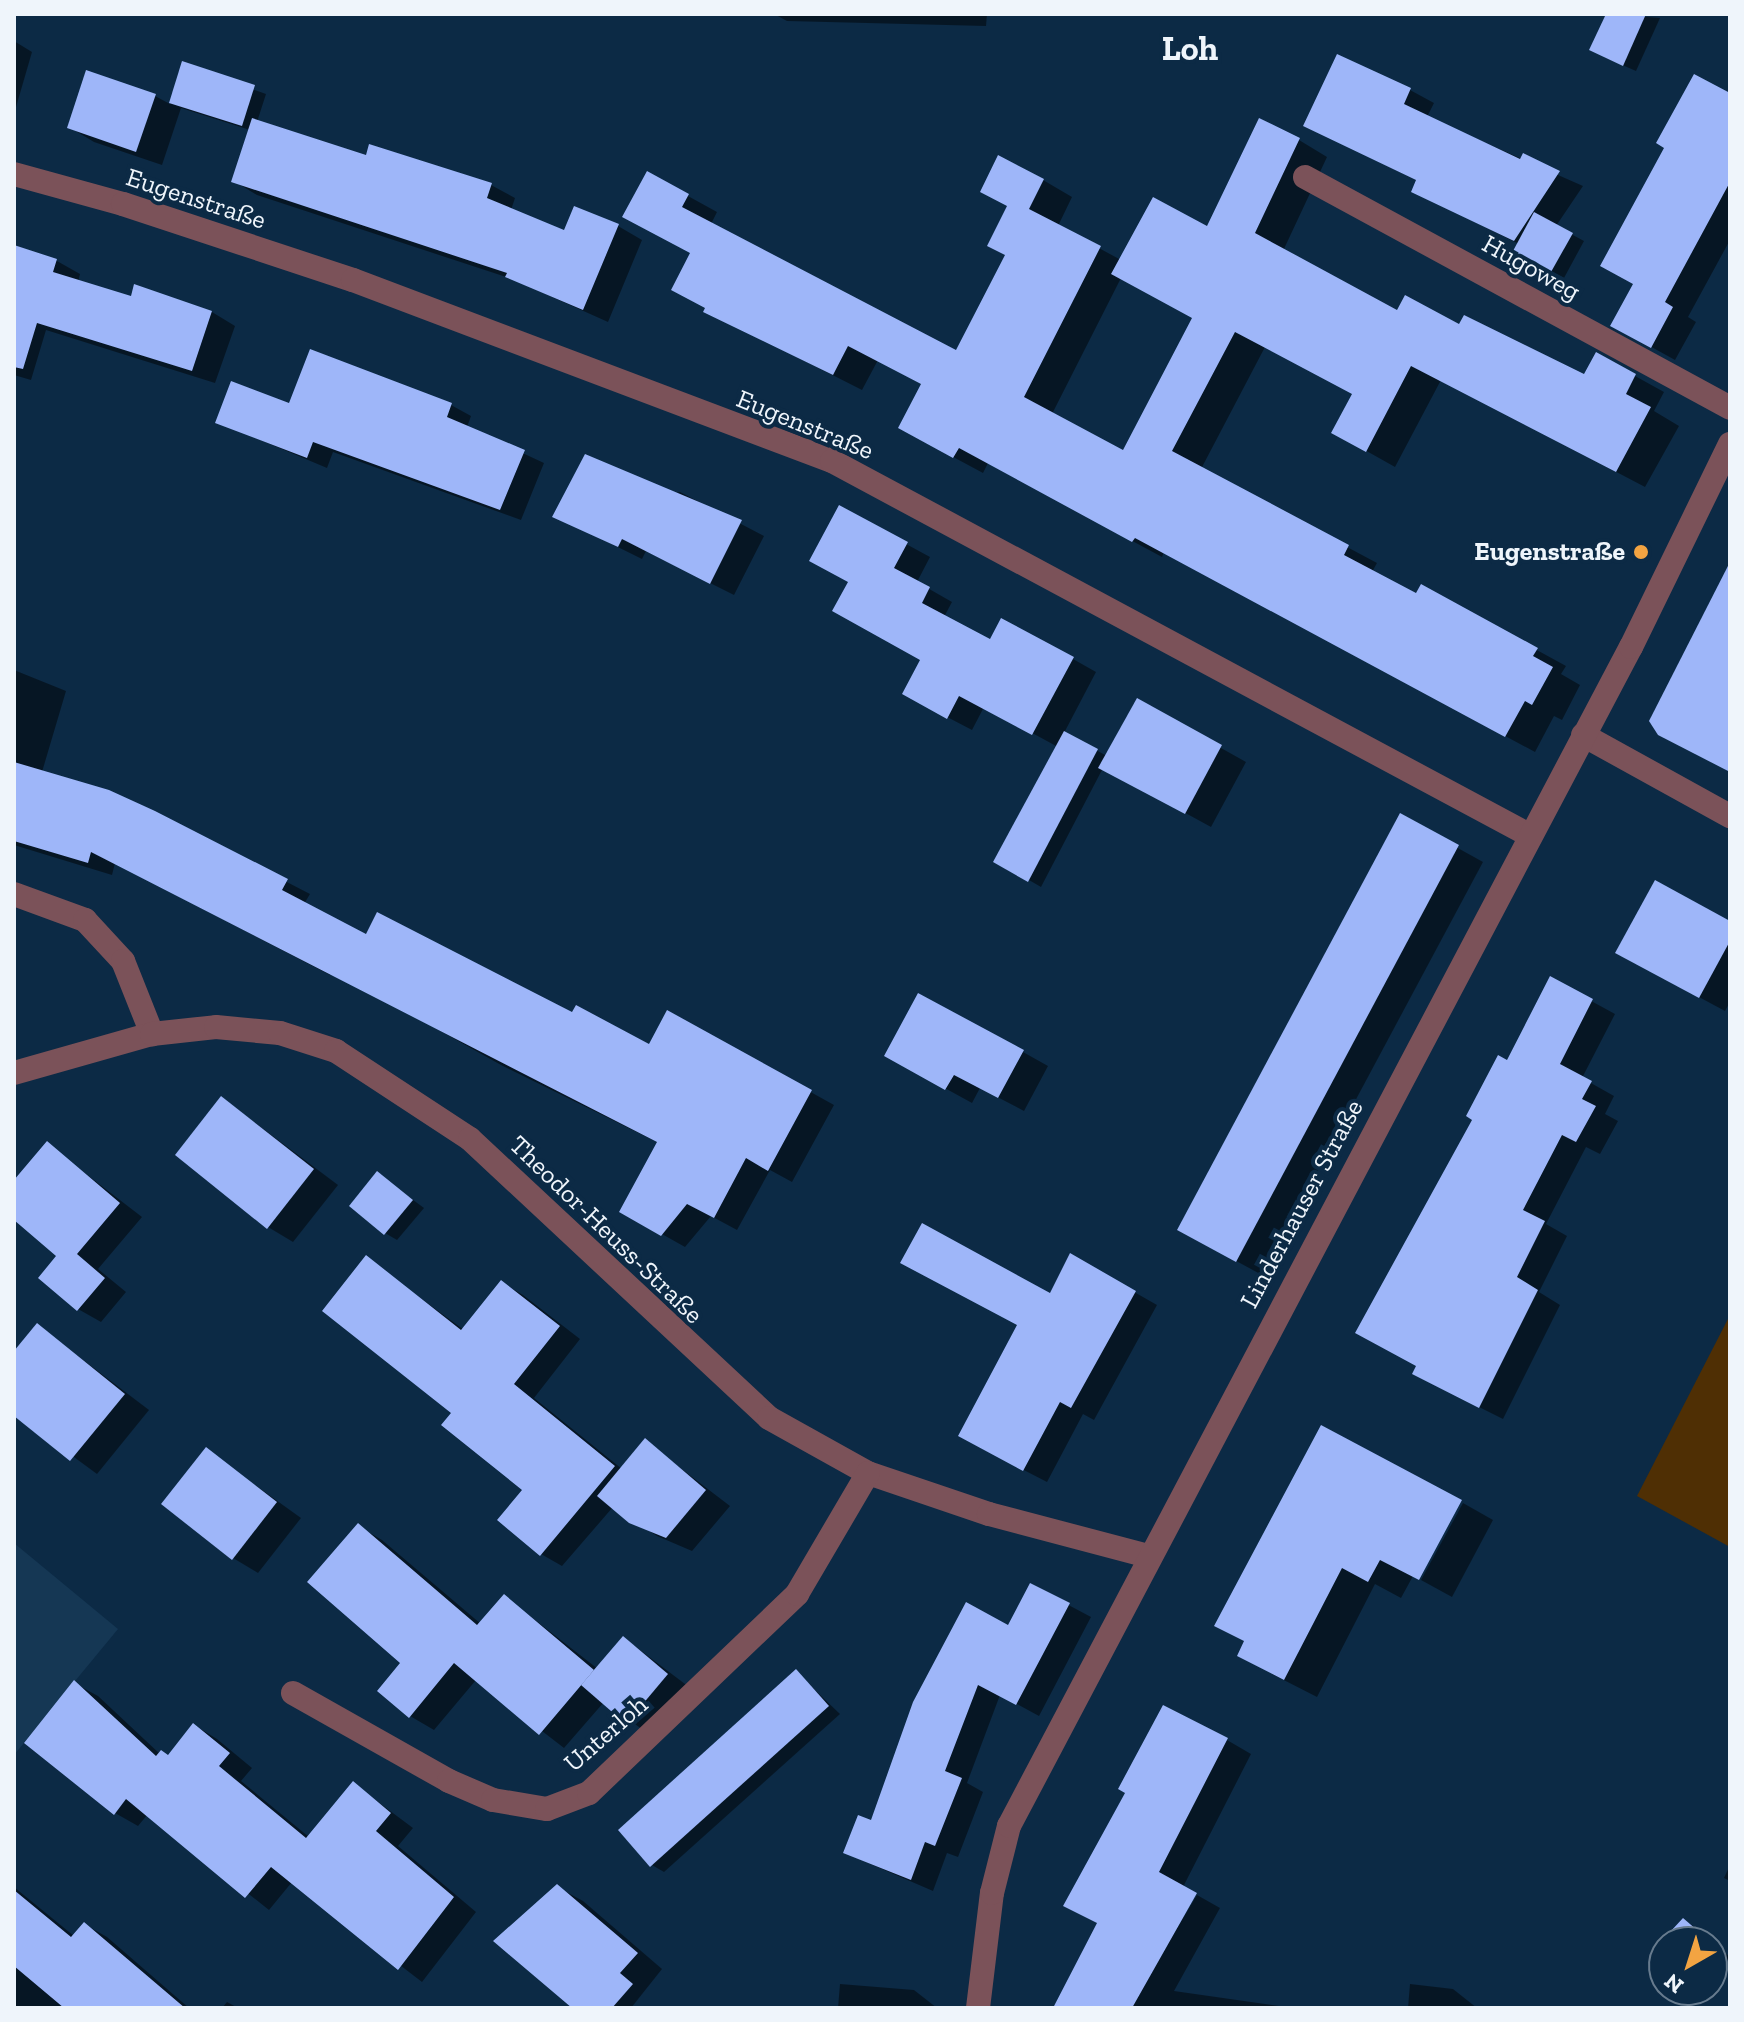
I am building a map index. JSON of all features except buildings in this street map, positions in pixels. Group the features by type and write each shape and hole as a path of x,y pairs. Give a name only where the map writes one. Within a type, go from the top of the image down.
{"street":[{"name":"Eugenstraße","path":"14,174 123,204 353,280 832,461 1529,835"},
{"name":"Hugoweg","path":"1305,177 1730,408"},
{"name":"Linderhauser Straße","path":"978,2008 992,1893 1009,1826 1148,1556 1583,735 1730,444"},
{"path":"1583,735 1730,816"},
{"path":"14,894 85,920 123,961 152,1034"},
{"name":"Theodor-Heuss-Straße","path":"14,1073 152,1034 216,1027 280,1033 336,1051 399,1088 470,1139 769,1418 868,1473 989,1514 1148,1556"},
{"name":"Unterloh","path":"293,1693 449,1781 493,1800 547,1809 589,1793 797,1594 868,1473"}],"shaded area":[{"path":"1730,1315 1730,1547 1637,1496"},
{"path":"14,1543 118,1629 14,1755"}],"place":[{"name":"Eugenstraße","path":"1641,552"}],"district":[{"name":"Loh","path":"1190,49"}]}
